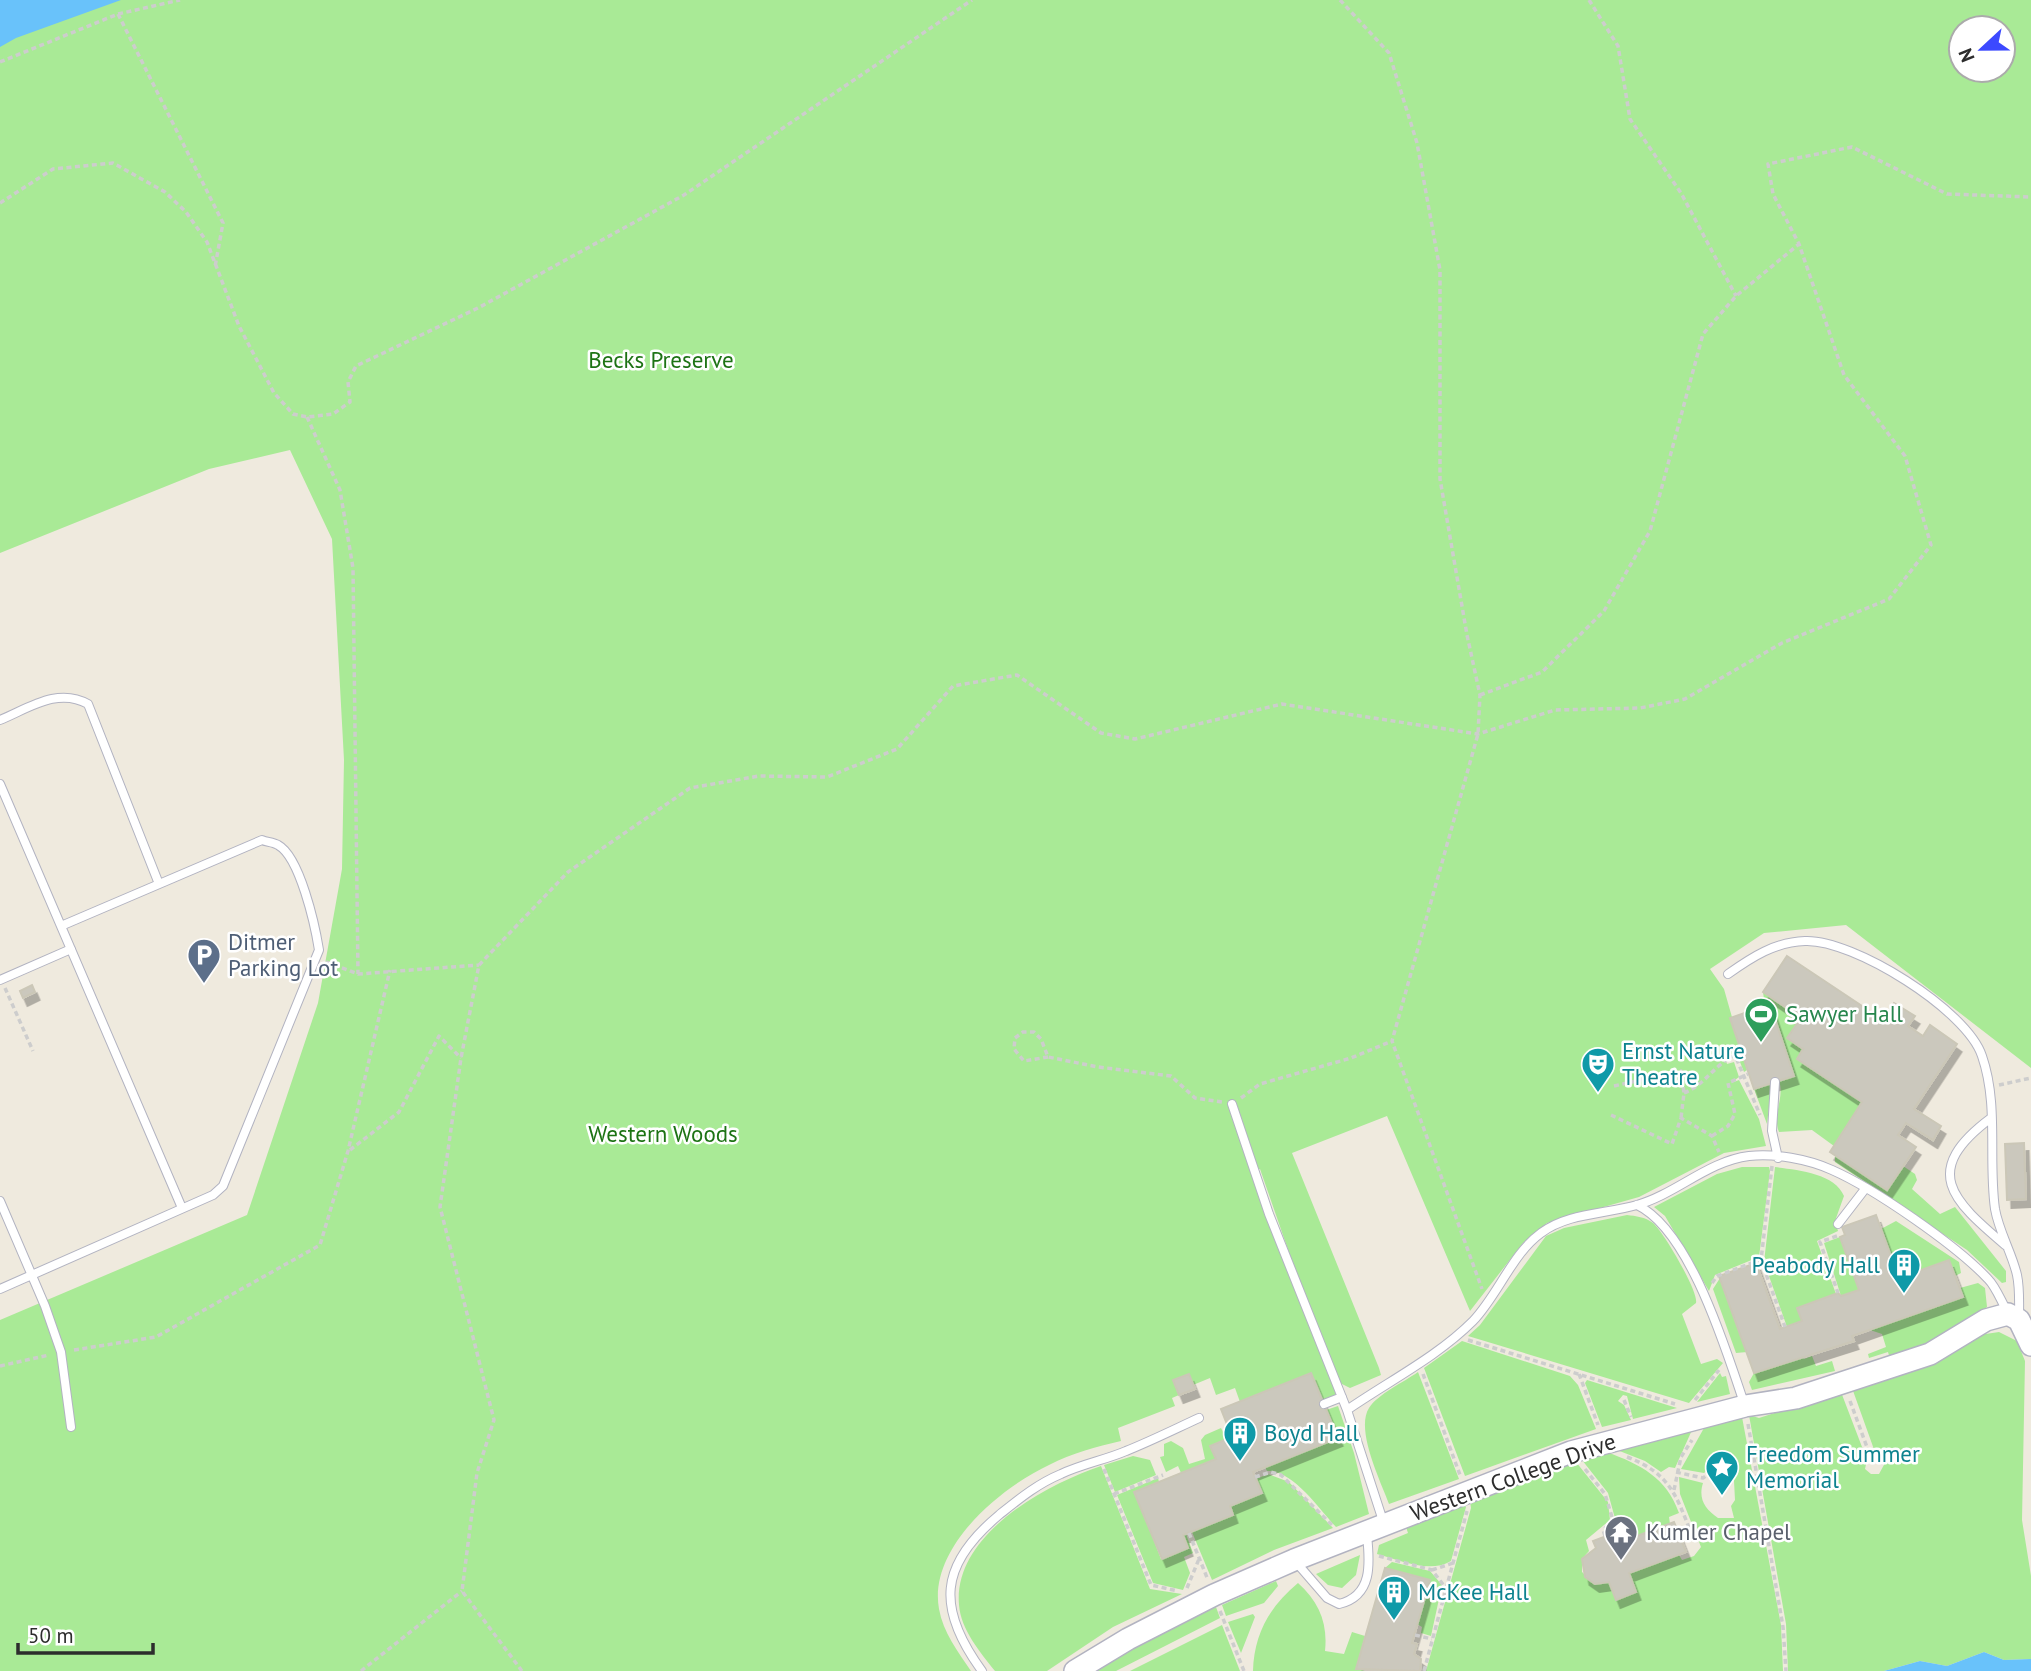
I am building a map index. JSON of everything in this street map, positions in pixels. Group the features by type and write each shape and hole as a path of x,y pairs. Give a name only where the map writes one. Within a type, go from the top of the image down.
{"street":[{"path":"2014,1317 2031,1345"},
{"name":"Western College Drive","path":"1075,1671 1128,1639 1214,1595 1294,1560 1571,1452 1745,1406 1796,1398 1930,1354 1986,1320 2014,1317"}],"lane":[{"path":"0,720 56,697 74,696 88,704 159,884"},
{"path":"0,784 182,1208"},
{"path":"0,1289 213,1195 223,1186 319,950 315,919 289,856 278,845 262,841 61,926"},
{"path":"1728,974 1760,952 1779,944 1828,942 1853,951 1924,994 1968,1029 1982,1054 1990,1087 1995,1211 2018,1277 2014,1317"},
{"path":"1,980 71,949"},
{"path":"1775,1158 1772,1131 1776,1082"},
{"path":"1232,1104 1269,1214 1347,1410 1384,1525 1368,1553 1369,1572 1363,1590 1352,1601 1339,1604 1327,1598 1294,1560"},
{"path":"1991,1118 1958,1152 1952,1161 1950,1178 1960,1205 2008,1247"},
{"path":"1347,1410 1456,1336 1488,1304 1531,1241 1542,1232 1563,1221 1637,1205 1724,1163 1749,1156 1796,1159 1831,1170 1865,1189 1954,1249 1990,1281 2014,1317"},
{"path":"1839,1224 1865,1189"},
{"path":"0,1201 61,1352 71,1427"},
{"path":"1637,1205 1652,1212 1665,1227 1707,1298 1745,1406"},
{"path":"1324,1404 1342,1397"},
{"path":"982,1671 958,1632 952,1610 953,1572 961,1553 978,1532 1026,1493 1059,1474 1101,1460 1199,1418"}],"path":[{"path":"0,62 118,14 180,0"},
{"path":"0,203 53,169 113,163 165,192 186,212 207,242 215,269 239,326 274,393 293,414 307,417 333,414 350,402 348,382 356,366 478,308 684,195 972,0"},
{"path":"1340,0 1389,53 1417,143 1440,270 1440,479 1480,695 1478,734 1392,1041 1488,1304"},
{"path":"1589,0 1618,46 1630,118 1681,193 1736,296"},
{"path":"118,14 223,223 215,269"},
{"path":"522,1671 462,1591 477,1473 494,1420 440,1207 461,1058 479,965 568,872 690,788 759,776 827,777 897,749 953,686 1017,675 1101,733 1135,739 1282,704 1478,734 1555,710 1640,708 1685,699 1783,643 1889,599 1931,545 1905,456 1844,375 1799,244 1773,194 1768,164 1852,147 1947,194 2031,197"},
{"path":"1480,695 1542,672 1604,611 1650,531 1703,334 1736,296 1799,244"},
{"path":"307,417 340,490 353,568 358,974"},
{"path":"316,958 358,974 479,965"},
{"path":"0,1366 61,1352 156,1337 320,1245 348,1151 390,970"},
{"path":"1,980 33,1051"},
{"path":"1048,1057 1041,1039 1034,1032 1023,1032 1015,1038 1014,1049 1024,1061 1048,1057 1171,1076 1195,1097 1232,1104 1260,1084 1351,1058 1392,1041"},
{"path":"348,1151 399,1112 439,1036 461,1058"},
{"path":"1684,1093 1704,1083 1719,1063 1735,1055 1765,1127"},
{"path":"1611,1115 1672,1144 1681,1118 1684,1093 1681,1071 1614,1086"},
{"path":"1712,1136 1731,1123 1735,1109 1728,1083 1748,1074"},
{"path":"1990,1087 2031,1078"},
{"path":"1681,1118 1712,1136 1724,1163"},
{"path":"1775,1158 1761,1259 1785,1327"},
{"path":"1838,1293 1821,1242 1841,1234 1839,1224"},
{"path":"1711,1288 1717,1276 1761,1259"},
{"path":"1456,1336 1687,1407 1728,1359"},
{"path":"1418,1362 1462,1480"},
{"path":"1579,1374 1600,1431"},
{"path":"1843,1383 1871,1458"},
{"path":"1624,1400 1633,1422"},
{"path":"1745,1406 1783,1627 1786,1671"},
{"path":"1674,1490 1676,1472 1697,1430"},
{"path":"1571,1452 1605,1494 1613,1521 1626,1540"},
{"path":"1621,1455 1659,1474 1674,1490 1691,1533 1680,1537"},
{"path":"1101,1460 1151,1585 1185,1594 1199,1558"},
{"path":"1676,1472 1703,1478 1716,1468 1730,1466"},
{"path":"1255,1477 1271,1472 1282,1475 1336,1529"},
{"path":"1114,1494 1163,1475"},
{"path":"1424,1671 1467,1502"},
{"path":"1605,1536 1603,1530 1613,1521"},
{"path":"1189,1533 1209,1584"},
{"path":"1368,1553 1432,1570 1453,1563"},
{"path":"1432,1570 1446,1589"},
{"path":"360,1671 462,1591"},
{"path":"1218,1606 1244,1671"},
{"path":"1415,1635 1432,1639"}],"green space":[{"name":"Western Woods","path":"0,0 2031,0 2031,1068 1846,925 1764,933 1710,969 1724,989 1747,1070 1744,1072 1736,1052 1725,1057 1727,1064 1734,1062 1739,1077 1731,1083 1739,1080 1759,1119 1766,1146 1724,1153 1639,1197 1547,1223 1523,1243 1470,1311 1387,1116 1292,1153 1381,1375 1350,1388 1340,1383 1300,1284 1260,1169 1251,1173 1336,1387 1335,1395 1322,1401 1311,1373 1240,1402 1235,1388 1216,1395 1210,1378 1193,1385 1189,1374 1174,1380 1179,1395 1172,1398 1175,1406 1118,1428 1121,1441 1058,1461 1010,1489 972,1523 956,1543 945,1564 939,1586 939,1609 944,1626 971,1671 0,1671 0,1320 247,1215 318,1003 342,869 344,760 332,539 290,450 209,469 0,553"},
{"path":"1763,992 1801,1018 1787,1038 1803,1049 1797,1059 1862,1102 1834,1146 1812,1130 1779,1132 1779,1081 1794,1075 1770,1005 1765,1006"},
{"path":"1769,1084 1771,1090 1767,1124 1754,1089"},
{"path":"1835,1156 1887,1190 1903,1166 1915,1174 1917,1180 1912,1189 1940,1214 1955,1207 2006,1271 2006,1282 2002,1283 1967,1250 1835,1162"},
{"path":"1742,1167 1769,1167 1770,1171 1759,1257 1715,1275 1709,1291 1665,1216 1654,1207 1717,1174"},
{"path":"1775,1167 1804,1171 1824,1178 1833,1182 1844,1196 1835,1221 1838,1231 1817,1241 1836,1294 1797,1308 1802,1321 1787,1327 1764,1262"},
{"path":"1627,1215 1650,1221 1664,1237 1686,1275 1695,1297 1696,1303 1682,1314 1701,1364 1717,1359 1723,1363 1689,1403 1468,1336 1480,1325 1546,1236 1564,1228"},
{"path":"1896,1221 1959,1262 1961,1273 1955,1276 1949,1260 1899,1278 1881,1229"},
{"path":"1840,1237 1859,1290 1841,1296 1824,1243"},
{"path":"1720,1278 1747,1352 1736,1353 1713,1289"},
{"path":"1978,1283 1985,1288 1987,1307 1933,1342 1890,1359 1888,1352 1869,1358 1868,1354 1886,1347 1882,1334 1870,1330 1962,1297 1960,1288"},
{"path":"1999,1332 2017,1341 2025,1361 2022,1520 2031,1576 2031,1659 2004,1660 1984,1652 1947,1666 1920,1661 1884,1671 1788,1671 1786,1624 1749,1415 1759,1418 1841,1392 1867,1460 1865,1469 1871,1474 1879,1474 1885,1463 1876,1455 1852,1388 1979,1335"},
{"path":"1462,1341 1570,1376 1578,1385 1596,1429 1465,1476 1424,1368"},
{"path":"1803,1356 1804,1359 1812,1356 1816,1366 1832,1361 1835,1371 1752,1390 1749,1382 1754,1373"},
{"path":"1418,1372 1459,1479 1389,1504 1367,1442 1366,1418 1369,1408 1378,1398"},
{"path":"1720,1373 1722,1377 1726,1376 1730,1394 1697,1402"},
{"path":"1587,1380 1677,1408 1633,1419 1627,1396 1623,1395 1618,1401 1624,1405 1631,1420 1602,1427 1585,1383"},
{"path":"1338,1406 1354,1453 1369,1514 1336,1527 1296,1484 1277,1472 1267,1471 1265,1467 1337,1438 1326,1410"},
{"path":"1742,1417 1781,1625 1783,1671 1426,1671 1471,1508 1470,1501 1576,1462 1608,1502 1610,1520 1586,1540 1589,1551 1582,1559 1582,1572 1595,1584 1609,1582 1616,1600 1636,1592 1629,1573 1679,1555 1682,1560 1694,1556 1701,1547 1680,1494 1679,1477 1703,1483 1701,1494 1704,1503 1718,1518 1734,1518 1731,1506 1735,1500 1733,1462 1715,1464 1704,1473 1681,1469 1704,1428"},
{"path":"1221,1428 1223,1432 1229,1429 1232,1437 1211,1446 1216,1459 1181,1473 1178,1466 1166,1472 1160,1457 1164,1456 1164,1444 1171,1441 1183,1448 1189,1464 1205,1459 1201,1440 1205,1435"},
{"path":"1692,1430 1675,1468 1669,1467 1661,1472 1645,1461 1617,1450"},
{"path":"1607,1452 1651,1474 1667,1490 1679,1513 1669,1517 1670,1524 1628,1540 1618,1529 1608,1493 1582,1460"},
{"path":"1133,1456 1150,1460 1156,1475 1115,1492 1104,1465"},
{"path":"1101,1466 1150,1589 1182,1594 1113,1627 1047,1671 995,1671 972,1640 963,1623 959,1605 961,1580 971,1556 987,1535 1007,1516 1030,1500 1054,1486"},
{"path":"1268,1474 1289,1482 1333,1528 1274,1550 1212,1580 1192,1532 1233,1515 1230,1506 1261,1493 1256,1479"},
{"path":"1158,1478 1159,1482 1135,1492 1161,1559 1188,1548 1183,1535 1186,1534 1193,1553 1184,1557 1190,1573 1183,1590 1153,1583 1117,1495"},
{"path":"1464,1504 1466,1507 1451,1561 1442,1565 1424,1566 1377,1554 1379,1545 1408,1533 1406,1527"},
{"path":"1360,1555 1356,1575 1342,1588 1328,1585 1316,1574"},
{"path":"1392,1562 1430,1571 1442,1585 1431,1636 1421,1633 1422,1627 1417,1624 1429,1580 1385,1568"},
{"path":"1276,1581 1278,1586 1264,1603 1226,1616 1222,1605"},
{"path":"1298,1583 1317,1605 1325,1631 1325,1651 1344,1654 1352,1632 1365,1636 1356,1668 1365,1671 1253,1671 1257,1645 1265,1622 1279,1601"},
{"path":"1216,1607 1220,1618 1116,1671 1095,1671 1164,1631"},
{"path":"1253,1614 1255,1617 1241,1653 1228,1622"},
{"path":"1222,1625 1240,1671 1130,1671"}],"water":[{"path":"0,0 121,0 16,38 0,47"},
{"path":"1984,1652 2004,1660 2031,1659 2031,1671 1884,1671 1920,1661 1947,1666"}],"building":[{"path":"1787,956 1883,1020 1894,1003 1915,1016 1908,1026 1923,1036 1930,1025 1957,1044 1914,1109 1941,1126 1933,1140 1906,1123 1898,1135 1916,1147 1887,1190 1830,1152 1862,1102 1797,1059 1803,1049 1787,1038 1801,1018 1763,992"},
{"path":"32,985 35,992 23,998 20,991"},
{"name":"Sawyer Hall","path":"1770,1004 1794,1076 1754,1089 1730,1018"},
{"path":"2024,1143 2026,1199 2007,1200 2005,1144"},
{"name":"Peabody Hall","path":"1876,1215 1899,1278 1949,1260 1963,1297 1852,1336 1854,1341 1754,1373 1719,1276 1756,1263 1780,1329 1802,1321 1797,1308 1838,1293 1841,1296 1859,1290 1840,1237 1845,1235 1842,1227"},
{"name":"Boyd Hall","path":"1311,1373 1338,1438 1253,1472 1262,1493 1230,1506 1233,1515 1183,1535 1188,1548 1162,1559 1134,1492 1216,1459 1210,1446 1232,1437 1221,1409"},
{"path":"1189,1374 1195,1389 1179,1395 1173,1380"},
{"name":"Kumler Chapel","path":"1674,1522 1686,1552 1629,1573 1636,1592 1616,1600 1609,1582 1595,1584 1585,1577 1582,1559 1596,1548 1593,1541 1617,1532 1621,1542"},
{"name":"McKee Hall","path":"1385,1568 1430,1580 1412,1643 1417,1644 1414,1654 1421,1659 1420,1671 1356,1669"}],"place":[{"name":"Ditmer Parking Lot","path":"204,985"},
{"name":"Sawyer Hall","path":"1761,1044"},
{"name":"Ernst Nature Theatre","path":"1598,1094"},
{"name":"Peabody Hall","path":"1904,1295"},
{"name":"Boyd Hall","path":"1240,1463"},
{"name":"Freedom Summer Memorial","path":"1722,1497"},
{"name":"Kumler Chapel","path":"1621,1562"},
{"name":"McKee Hall","path":"1394,1622"}],"park label":[{"name":"Becks Preserve","path":"661,360"}]}
